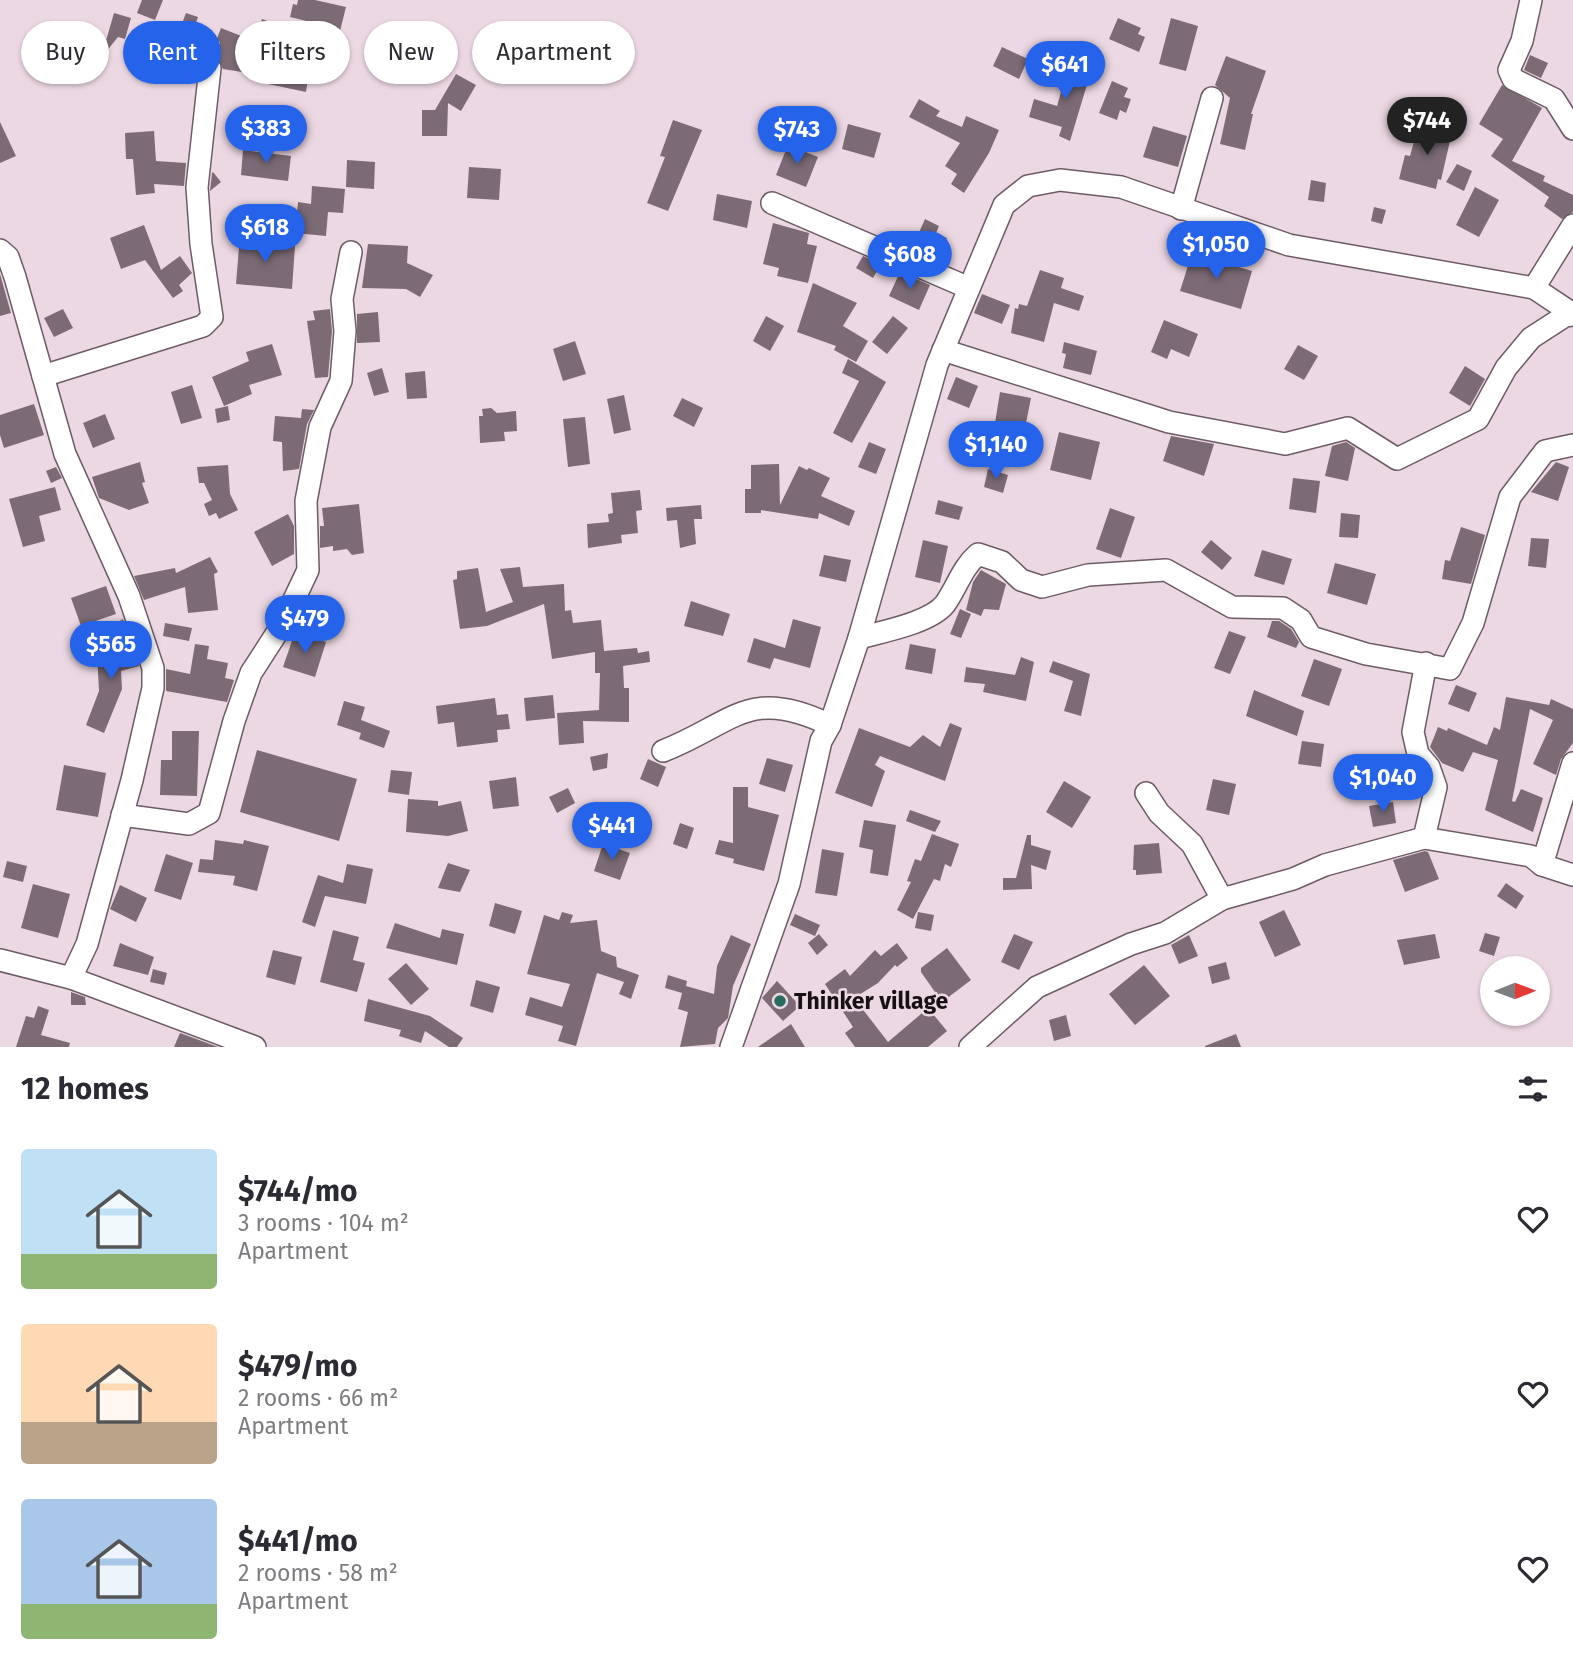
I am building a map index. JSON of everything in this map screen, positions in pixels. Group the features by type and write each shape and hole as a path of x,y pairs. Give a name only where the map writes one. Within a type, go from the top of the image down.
{"street":[{"path":"1531,0 1522,41 1509,70 1513,79 1554,99 1573,129"},
{"path":"43,376 203,326 212,317 201,244 197,187 208,84"},
{"path":"1181,209 1212,98"},
{"path":"731,1047 789,884 821,741 830,725 859,638 943,351 1004,205 1028,186 1059,180 1121,187 1289,245 1534,288 1573,315"},
{"path":"772,203 969,288"},
{"path":"1534,288 1573,225"},
{"path":"0,250 8,257 15,277 65,454 128,596 153,668 147,721 87,944 71,978"},
{"path":"122,815 189,824 209,813 234,721 251,673 282,625 309,570 306,501 320,427 341,381 345,331 342,299 351,252"},
{"path":"943,351 1169,422 1285,444 1348,428 1397,459 1478,419 1506,368 1531,338 1565,316 1573,315"},
{"path":"859,638 897,629 943,607 966,565 978,554 1002,562 1021,580 1042,587 1088,575 1166,570 1232,607 1283,608 1301,620 1311,637 1366,654 1450,668 1468,634 1510,497 1545,451 1573,444"},
{"path":"1424,838 1436,787 1429,767 1418,754 1413,732 1426,663"},
{"path":"663,751 728,716 755,707 808,714 830,725"},
{"path":"1542,865 1573,762"},
{"path":"1146,793 1159,813 1192,844 1222,899"},
{"path":"970,1047 1037,987 1131,944 1165,933 1222,899 1293,879 1325,865 1424,838 1531,856 1542,865 1573,875"},
{"path":"0,960 71,978 247,1046"}],"building":[{"path":"142,0 163,0 155,20 137,13"},
{"path":"298,0 315,0 346,7 342,21 307,21 290,17 293,4 297,5"},
{"path":"114,13 131,18 130,21 123,21 123,38 118,37 109,48 109,30"},
{"path":"186,13 198,17 197,21 183,21"},
{"path":"1118,18 1141,28 1138,34 1145,37 1139,52 1109,39"},
{"path":"1171,18 1198,26 1186,71 1159,64"},
{"path":"221,28 235,34 235,71 223,69 221,65"},
{"path":"1002,47 1028,59 1019,79 993,66"},
{"path":"1530,55 1548,63 1541,78 1524,70"},
{"path":"1226,56 1266,71 1251,114 1245,150 1220,144 1230,98 1215,85"},
{"path":"1070,61 1092,68 1070,141 1059,136 1062,127 1029,117 1034,99 1057,106"},
{"path":"458,75 476,85 461,111 448,103 447,136 422,136 422,110 435,110 450,84 458,84"},
{"path":"1112,81 1128,88 1124,97 1131,99 1126,113 1120,110 1117,120 1099,113"},
{"path":"268,84 307,84 306,92"},
{"path":"1502,85 1542,108 1512,161 1545,176 1543,181 1573,195 1573,212 1562,219 1544,206 1549,197 1491,156 1503,139 1479,124"},
{"path":"919,99 940,111 936,116 962,127 966,116 999,130 989,153 964,193 951,184 957,174 945,166 960,143 909,117"},
{"path":"673,120 702,130 668,211 647,203 665,157 660,156"},
{"path":"0,122 16,156 0,163"},
{"path":"848,124 881,133 874,158 842,149"},
{"path":"1419,124 1452,132 1441,180 1438,179 1436,189 1399,179 1405,155 1410,156"},
{"path":"1153,126 1187,136 1178,167 1143,157"},
{"path":"154,131 156,161 186,163 184,186 154,184 155,193 136,195 133,159 126,159 125,133"},
{"path":"788,145 818,157 806,187 776,175"},
{"path":"243,150 291,156 288,181 241,175"},
{"path":"347,160 375,162 374,189 346,187"},
{"path":"1457,164 1472,171 1464,191 1446,182"},
{"path":"469,167 501,169 499,200 467,198"},
{"path":"212,173 221,182 210,191"},
{"path":"1311,180 1326,183 1324,202 1308,200"},
{"path":"312,186 345,189 343,213 328,212 326,236 295,233 298,202 311,204"},
{"path":"1475,187 1499,200 1479,237 1456,225"},
{"path":"717,194 752,201 747,228 713,220"},
{"path":"1374,207 1386,210 1382,224 1371,221"},
{"path":"925,219 939,226 936,233 947,238 940,252 922,243 924,240 917,237"},
{"path":"773,223 809,233 807,244 817,246 808,283 777,276 779,268 763,264"},
{"path":"144,225 161,270 180,256 192,273 179,285 183,291 173,298 145,260 121,269 110,238"},
{"path":"240,235 261,237 260,243 295,246 292,289 236,284"},
{"path":"368,244 408,246 407,263 433,275 420,297 406,289 362,288"},
{"path":"1192,253 1252,271 1241,309 1180,291"},
{"path":"863,256 881,264 873,278 856,268"},
{"path":"1040,270 1064,278 1061,288 1084,296 1079,311 1054,303 1044,342 1011,333 1015,308 1018,309 1019,304 1027,306"},
{"path":"900,272 930,285 919,310 889,296"},
{"path":"0,274 11,313 0,316"},
{"path":"813,283 857,303 843,326 868,341 856,362 834,350 836,346 797,332"},
{"path":"982,294 1010,305 1002,324 974,313"},
{"path":"63,309 73,328 54,337 44,318"},
{"path":"330,309 332,331 328,377 315,378 307,321 315,320 313,311"},
{"path":"378,312 380,342 357,343 357,314"},
{"path":"766,316 784,326 770,351 753,341"},
{"path":"893,316 908,328 887,354 872,342"},
{"path":"1164,320 1198,334 1189,357 1171,349 1167,359 1151,352"},
{"path":"575,341 586,374 563,381 553,349"},
{"path":"1064,342 1097,351 1091,375 1063,368 1066,354 1062,353"},
{"path":"272,344 282,375 249,385 252,394 224,406 212,377 249,361 246,352"},
{"path":"1298,345 1318,356 1304,380 1284,369"},
{"path":"848,359 886,382 852,443 833,433 859,381 842,373"},
{"path":"1465,366 1485,379 1470,406 1449,393"},
{"path":"382,368 389,392 374,396 367,373"},
{"path":"425,371 427,398 407,399 405,373"},
{"path":"956,377 978,386 969,408 947,399"},
{"path":"192,385 202,418 181,424 171,392"},
{"path":"1000,392 1031,398 1025,428 995,423"},
{"path":"624,395 631,430 614,434 607,399"},
{"path":"682,398 703,408 694,427 673,416"},
{"path":"34,404 44,435 4,448 0,435 0,415"},
{"path":"228,406 230,420 217,423 215,409"},
{"path":"491,408 497,413 516,411 517,431 504,432 505,441 480,443 479,416 483,416 482,409"},
{"path":"302,409 314,410 307,424 299,469 283,471 282,442 273,441 275,416 301,418"},
{"path":"105,414 115,439 93,448 83,423"},
{"path":"585,417 590,464 568,467 563,419"},
{"path":"1059,432 1100,442 1091,480 1050,470"},
{"path":"1171,436 1214,444 1204,476 1163,461"},
{"path":"869,442 886,449 876,474 858,467"},
{"path":"1346,442 1355,448 1348,481 1325,476 1332,446"},
{"path":"140,462 145,482 142,483 149,503 129,510 99,498 92,477"},
{"path":"1556,462 1569,467 1558,501 1531,492"},
{"path":"779,464 780,505 799,466 807,470 809,468 830,478 821,496 855,511 849,526 819,513 818,519 761,510 761,513 745,513 745,489 751,489 751,465"},
{"path":"228,465 230,494 238,510 219,519 216,513 209,516 204,504 212,500 204,483 199,483 197,467"},
{"path":"56,467 62,478 51,483 46,471"},
{"path":"988,469 1008,475 1003,493 984,487"},
{"path":"1293,478 1320,481 1316,513 1289,509"},
{"path":"55,487 61,510 39,516 45,541 23,547 9,499"},
{"path":"640,490 642,510 636,511 638,533 621,535 622,543 588,548 587,524 609,522 608,514 613,513 611,493"},
{"path":"938,500 963,507 959,520 935,514"},
{"path":"359,504 364,553 352,555 347,549 333,551 333,546 320,548 320,526 324,526 322,508"},
{"path":"701,505 702,519 694,519 696,544 680,548 677,520 667,521 666,508"},
{"path":"1110,508 1135,517 1121,558 1096,549"},
{"path":"1341,513 1360,515 1358,538 1339,537"},
{"path":"288,514 294,526 294,554 272,566 254,532"},
{"path":"1461,527 1485,535 1471,584 1442,579 1445,560 1450,561"},
{"path":"1531,538 1549,539 1546,568 1528,566"},
{"path":"923,540 948,546 940,583 915,577"},
{"path":"1211,540 1232,558 1222,570 1201,552"},
{"path":"1262,550 1292,559 1284,585 1254,576"},
{"path":"824,555 851,560 846,582 819,576"},
{"path":"210,557 218,572 214,574 218,610 188,613 185,587 144,600 134,576 175,568 176,573"},
{"path":"1335,563 1376,574 1367,605 1327,593"},
{"path":"520,567 523,587 564,584 565,611 571,610 573,623 601,620 604,651 637,648 638,653 649,651 650,662 623,666 624,688 629,688 629,722 583,721 584,743 559,745 557,713 599,710 600,673 595,673 595,652 552,659 544,604 487,626 460,629 453,580 457,579 457,571 478,568 486,612 513,602 500,569"},
{"path":"981,570 1006,584 999,610 984,609 981,616 966,610 973,582"},
{"path":"106,586 116,614 81,626 71,598"},
{"path":"691,601 730,614 723,636 684,626"},
{"path":"960,609 971,614 961,638 950,634"},
{"path":"123,619 139,666 121,671 122,689 104,733 86,725 99,691 97,653 131,651 115,624"},
{"path":"793,619 821,627 810,668 774,658 770,669 747,662 754,638 785,648"},
{"path":"1272,621 1279,621 1291,629 1299,642 1296,648 1267,637"},
{"path":"165,623 192,628 189,641 163,636"},
{"path":"1229,631 1246,637 1230,674 1214,668"},
{"path":"295,632 326,642 315,677 283,667"},
{"path":"195,644 209,646 207,659 228,663 225,678 234,680 227,702 166,691 166,669 190,674"},
{"path":"910,644 936,649 932,674 905,669"},
{"path":"1021,657 1034,662 1026,701 983,692 985,684 964,682 966,667 1015,675"},
{"path":"1314,659 1342,669 1329,706 1301,696"},
{"path":"1053,661 1090,674 1081,716 1064,711 1073,681 1049,672"},
{"path":"1456,685 1477,693 1469,712 1448,704"},
{"path":"1254,690 1304,711 1297,736 1246,716"},
{"path":"553,695 555,718 526,721 524,698"},
{"path":"1506,697 1549,705 1551,699 1573,709 1573,743 1561,759 1556,775 1533,764 1553,720 1530,709 1512,801 1515,802 1521,789 1543,798 1533,832 1485,810 1498,760 1473,752 1463,772 1442,763 1430,747 1438,727 1447,731 1448,728 1487,745 1494,727 1500,730"},
{"path":"495,698 497,715 508,714 510,729 497,730 498,742 457,747 454,722 438,724 436,706"},
{"path":"344,701 365,707 361,720 390,731 384,748 359,739 361,733 337,725"},
{"path":"950,723 962,728 945,781 880,756 875,765 885,771 872,807 835,793 859,728 910,747 923,735 940,747"},
{"path":"172,731 199,731 197,796 160,795 161,760 172,760"},
{"path":"1302,741 1324,744 1321,767 1298,764"},
{"path":"257,750 357,779 339,841 240,812"},
{"path":"608,753 607,768 593,771 590,757"},
{"path":"767,758 793,765 785,792 759,784"},
{"path":"648,759 666,767 658,787 640,779"},
{"path":"64,765 106,773 98,817 56,810"},
{"path":"391,770 412,772 409,795 388,792"},
{"path":"516,777 519,806 493,809 489,781"},
{"path":"1213,779 1236,784 1229,815 1206,810"},
{"path":"1064,781 1091,797 1072,828 1046,812"},
{"path":"733,787 748,787 748,807 779,815 764,871 733,863 734,859 715,854 719,840 733,843"},
{"path":"568,788 575,803 557,813 549,797"},
{"path":"408,799 438,801 438,806 461,801 468,831 448,836 406,832"},
{"path":"1393,802 1396,823 1373,827 1369,806"},
{"path":"910,810 941,821 935,832 906,821"},
{"path":"864,820 896,825 888,876 870,873 873,850 859,847"},
{"path":"680,823 694,828 687,849 673,844"},
{"path":"932,834 959,844 951,867 945,864 940,881 934,879 913,919 897,910 911,882 907,881 915,859 921,861"},
{"path":"1027,835 1031,835 1031,845 1051,851 1046,870 1031,865 1032,889 1003,890 1003,878 1016,878"},
{"path":"215,840 243,844 244,840 269,846 257,891 233,885 235,876 198,872 200,859 213,860"},
{"path":"1159,843 1162,873 1136,875 1136,870 1133,870 1134,845"},
{"path":"603,844 630,853 620,880 594,871"},
{"path":"822,849 844,853 837,896 815,893"},
{"path":"1428,852 1439,879 1405,892 1393,860"},
{"path":"166,854 193,863 181,900 154,891"},
{"path":"7,861 27,866 23,882 3,877"},
{"path":"448,863 470,870 460,892 438,888"},
{"path":"347,864 373,869 366,904 325,896 315,927 302,922 318,875 343,883"},
{"path":"1506,883 1524,896 1516,909 1497,896"},
{"path":"33,884 70,894 58,938 21,928"},
{"path":"120,885 147,898 136,922 110,909"},
{"path":"495,903 522,911 515,934 489,926"},
{"path":"1284,910 1301,945 1275,957 1259,922"},
{"path":"562,912 573,915 570,923 597,920 601,951 616,957 617,967 639,975 631,999 619,994 624,982 597,973 576,1046 558,1041 563,1026 525,1015 530,997 562,1007 570,984 527,974 544,915 559,920"},
{"path":"918,912 934,915 931,931 915,928"},
{"path":"795,914 820,925 815,936 790,925"},
{"path":"395,923 440,938 442,929 464,934 457,965 386,948"},
{"path":"333,930 359,937 353,960 365,963 357,992 320,982"},
{"path":"1485,933 1500,937 1494,956 1479,951"},
{"path":"819,934 828,945 817,955 808,943"},
{"path":"1014,934 1033,942 1019,970 1001,962"},
{"path":"1435,934 1440,958 1404,965 1397,940"},
{"path":"731,935 751,944 733,986 728,1018 718,1028 715,1044 680,1047 688,1012 678,1009 682,993 665,988 668,975 687,981 686,986 714,994 717,966"},
{"path":"1189,935 1198,956 1179,964 1171,945"},
{"path":"120,943 154,957 148,975 113,966"},
{"path":"897,943 908,958 897,967 895,965 878,983 854,998 888,1042 928,1008 947,1031 928,1047 855,1047 845,1033 853,1027 825,984 845,969 850,976 875,950 881,956"},
{"path":"947,948 971,980 942,1002 921,972 921,968"},
{"path":"273,950 302,957 295,985 266,977"},
{"path":"1226,962 1230,979 1212,984 1208,967"},
{"path":"406,963 429,989 411,1005 388,979"},
{"path":"1144,965 1170,996 1135,1025 1109,994"},
{"path":"153,969 167,973 164,985 150,982"},
{"path":"476,980 500,987 493,1013 470,1006"},
{"name":"Thinker village","path":"777,981 800,1006 783,1021 762,998"},
{"path":"71,992 85,997 86,1005 71,1005"},
{"path":"368,999 430,1016 463,1038 457,1047 449,1047 425,1031 421,1043 399,1036 401,1030 364,1021"},
{"path":"38,1006 49,1010 41,1035 70,1043 69,1047 16,1047 26,1016 34,1018"},
{"path":"1066,1015 1071,1036 1054,1041 1049,1020"},
{"path":"791,1024 805,1047 758,1047"},
{"path":"180,1033 218,1047 174,1047"},
{"path":"1236,1034 1241,1047 1205,1047 1205,1046"}],"place":[{"name":"Thinker village","path":"780,1001"}]}
